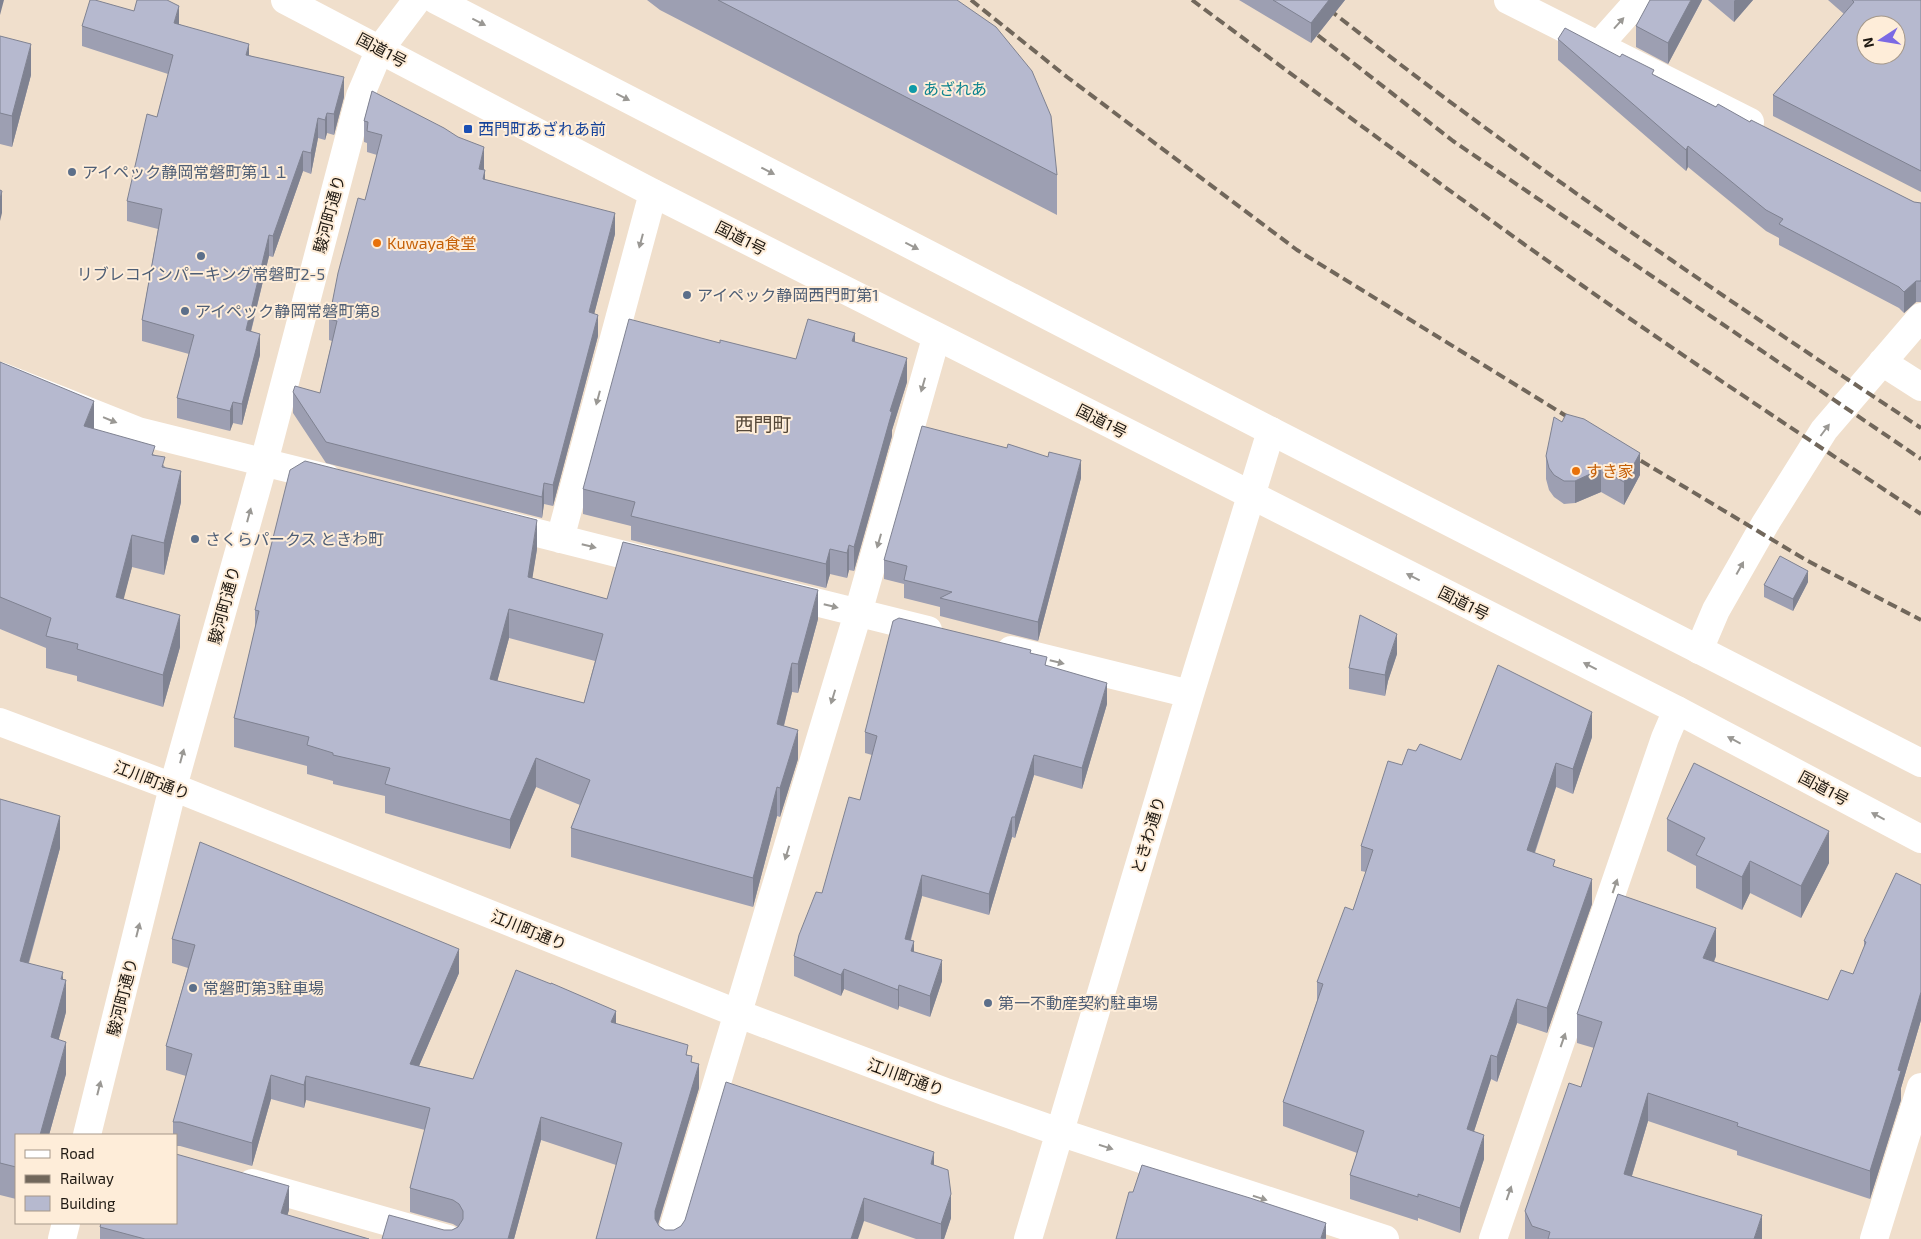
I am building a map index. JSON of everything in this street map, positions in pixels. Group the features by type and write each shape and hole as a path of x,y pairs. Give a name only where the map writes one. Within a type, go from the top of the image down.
{"main road":[{"name":"国道1号","path":"285,0 653,194 1677,710 1921,839"},
{"name":"駿河町通り","path":"87,1134 173,788 264,462 360,96 380,49 417,0"},
{"path":"436,0 1272,432 1921,763"},
{"path":"1508,0 1773,134"},
{"path":"1598,46 1639,0"},
{"path":"560,539 653,194"},
{"path":"1700,650 1716,610 1765,524 1819,438 1921,316"},
{"path":"670,1239 858,613 936,338"},
{"path":"1882,362 1921,388"},
{"path":"0,376 138,431 350,484"},
{"name":"ときわ通り","path":"1028,1239 1190,694 1272,432"},
{"path":"474,517 676,568"},
{"path":"762,589 953,636"},
{"path":"991,646 1190,694"},
{"path":"1493,1239 1665,738 1677,710"},
{"name":"江川町通り","path":"0,722 173,788 739,1014 946,1092 1059,1132 1386,1239"},
{"path":"1874,1239 1921,1087"},
{"path":"232,1177 448,1239"},
{"path":"62,1239 66,1224"}],"building":[{"path":"90,0 134,11 137,0 167,0 179,6 174,23 249,44 246,55 344,77 334,114 327,113 325,120 318,118 311,153 303,151 273,236 269,235 246,330 260,334 242,404 233,402 230,411 177,398 194,335 142,320 162,209 127,201 147,114 157,117 173,55 82,26"},
{"path":"718,0 957,0 996,27 1032,71 1051,116 1057,175"},
{"path":"1273,0 1329,0 1311,23"},
{"path":"1650,0 1691,0 1668,43 1636,26"},
{"path":"1852,0 1921,0 1921,171 1773,95 1854,2"},
{"path":"1565,28 1620,57 1622,54 1654,70 1652,74 1716,107 1718,104 1750,122 1751,120 1914,202 1921,203 1921,281 1916,281 1904,292 1899,287 1779,224 1783,219 1766,210 1688,146 1686,150 1558,39"},
{"path":"0,36 31,44 12,116 0,113"},
{"path":"372,91 458,137 484,147 479,169 485,170 483,179 615,213 589,312 598,315 553,485 544,483 542,497 326,442 293,392 295,386 320,393 337,321 329,319 338,273 358,198 365,200 382,135 367,131 368,122 364,121"},
{"path":"629,319 720,343 720,340 796,359 808,319 855,333 852,341 907,358 890,411 892,412 854,547 849,545 847,553 830,549 826,564 631,516 635,502 583,489"},
{"path":"0,362 94,401 84,426 155,446 152,455 165,457 162,467 181,471 164,543 132,535 116,597 180,615 163,675 77,649 78,644 46,636 51,618 0,597"},
{"path":"1566,414 1584,419 1640,453 1624,482 1601,469 1575,481 1564,481 1554,475 1549,468 1546,456 1554,417 1562,422"},
{"path":"922,426 1007,448 1008,444 1048,457 1049,452 1081,460 1038,622 940,598 952,592 904,580 907,566 884,560"},
{"path":"305,461 537,520 528,577 607,599 623,542 818,590 798,664 792,663 777,724 798,730 780,788 777,787 753,878 571,828 590,780 536,758 510,820 385,784 390,768 333,755 333,753 307,745 309,737 234,718 259,611 255,610 290,470","holes":["509,609 603,634 584,703 490,679"]},
{"path":"1780,556 1808,571 1793,599 1764,585"},
{"path":"1360,615 1397,634 1385,675 1349,668"},
{"path":"899,618 1031,650 1030,653 1047,657 1045,665 1107,683 1082,768 1034,755 1015,817 1012,817 989,894 922,875 905,939 914,941 911,951 942,960 930,996 899,985 898,990 844,969 841,975 794,956 799,935 816,892 822,893 849,797 860,800 877,736 865,732 893,621"},
{"path":"1498,665 1592,712 1573,769 1556,763 1527,850 1555,860 1553,866 1592,879 1547,1008 1517,999 1497,1057 1491,1055 1467,1129 1484,1135 1460,1208 1418,1194 1418,1197 1350,1175 1364,1131 1283,1102 1323,984 1317,982 1345,907 1353,910 1373,850 1361,846 1388,761 1402,765 1408,749 1416,751 1420,744 1461,760"},
{"path":"1694,763 1829,831 1801,886 1750,861 1742,877 1696,855 1705,838 1667,819"},
{"path":"0,799 60,816 20,961 63,972 61,979 66,980 51,1037 66,1042 40,1134 15,1134 15,1167 0,1163"},
{"path":"200,842 459,949 410,1064 473,1079 516,970 616,1011 611,1022 688,1045 686,1055 692,1056 691,1062 699,1064 655,1211 655,1219 659,1226 665,1230 674,1230 681,1226 685,1220 726,1082 934,1152 931,1164 948,1170 951,1194 941,1224 864,1198 851,1239 596,1239 622,1143 541,1117 508,1239 382,1239 389,1215 444,1230 452,1230 458,1227 463,1219 463,1211 459,1204 453,1200 410,1188 430,1108 306,1076 304,1085 271,1075 252,1143 180,1122 173,1122 192,1054 166,1046 195,945 172,939"},
{"path":"1896,873 1921,885 1921,992 1898,1070 1901,1071 1870,1171 1737,1126 1738,1123 1648,1093 1624,1174 1762,1215 1754,1239 1548,1239 1550,1232 1532,1226 1525,1211 1569,1083 1581,1087 1602,1022 1577,1014 1618,894 1716,928 1703,958 1828,1000 1841,970 1853,974 1866,942 1864,941"},
{"path":"178,1155 289,1186 281,1213 369,1239 145,1239 100,1227 101,1224 178,1224"},
{"path":"1142,1165 1326,1223 1321,1238 1325,1239 1116,1239 1129,1192 1133,1192"}],"railway":[{"path":"971,0 1067,77 1297,250 1576,422"},
{"path":"1192,0 1338,109 1583,286 1709,373 1921,514"},
{"path":"1317,0 1390,57 1539,167 1767,325 1921,428"},
{"path":"1306,26 1453,141 1921,459"},
{"path":"1628,453 1806,560 1921,620"}],"place":[{"name":"あざれあ","path":"913,89"},
{"name":"西門町あざれあ前","path":"468,129"},
{"name":"アイペック静岡常磐町第１１","path":"72,172"},
{"name":"Kuwaya食堂","path":"377,243"},
{"name":"リブレコインパーキング常磐町2-5","path":"201,256"},
{"name":"アイペック静岡西門町第1","path":"687,295"},
{"name":"アイペック静岡常磐町第8","path":"185,311"},
{"name":"すき家","path":"1576,471"},
{"name":"さくらパークス ときわ町","path":"195,539"},
{"name":"常磐町第3駐車場","path":"193,988"},
{"name":"第一不動産契約駐車場","path":"988,1003"}],"district":[{"name":"西門町","path":"763,424"}]}
